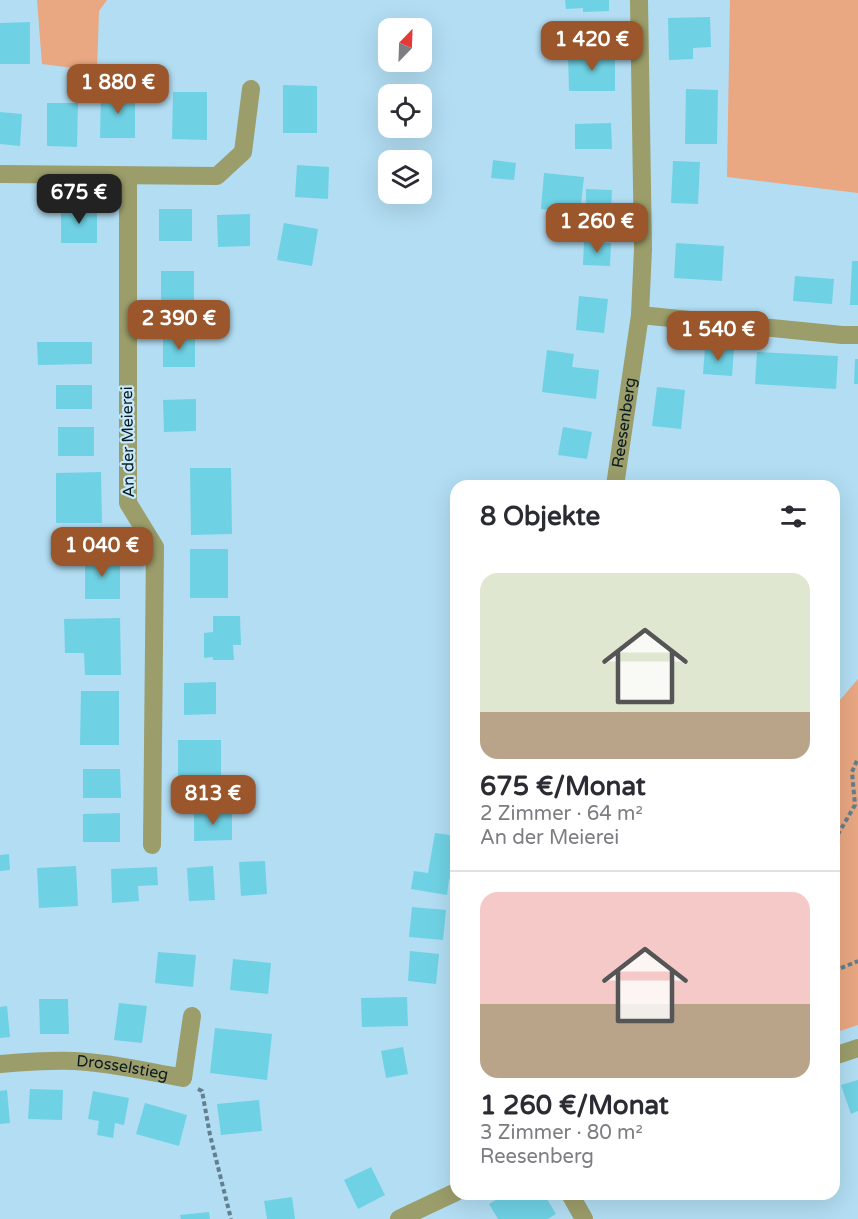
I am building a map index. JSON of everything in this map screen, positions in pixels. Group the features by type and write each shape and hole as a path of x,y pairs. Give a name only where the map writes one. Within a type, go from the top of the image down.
{"street":[{"name":"Reesenberg","path":"616,480 640,315 643,249 639,0"},
{"path":"0,174 128,177 217,176 243,152 251,88"},
{"name":"An der Meierei","path":"128,177 128,503 155,547 152,845"},
{"path":"640,315 842,335 858,334"},
{"name":"Drosselstieg","path":"0,1064 36,1061 101,1063 183,1078 192,1016"},
{"path":"840,1054 858,1048"},
{"path":"399,1219 450,1195"},
{"path":"573,1200 584,1219"}],"path":[{"path":"840,831 855,805 852,772 858,758"},
{"path":"840,968 858,961"},
{"path":"202,1091 210,1135 231,1219"}],"shaded area":[{"path":"37,0 107,0 99,11 97,71 42,64"},
{"path":"730,0 858,0 858,193 727,177"},
{"path":"858,679 858,1025 840,1031 840,700"}],"building":[{"path":"565,0 609,0 609,11 583,12 583,8 566,9"},
{"path":"710,17 711,47 693,48 693,59 669,60 668,18"},
{"path":"30,22 30,64 0,64 0,23"},
{"path":"615,53 615,91 569,91 568,54"},
{"path":"283,85 317,86 317,133 283,133"},
{"path":"686,89 718,90 717,144 685,144"},
{"path":"101,91 135,91 135,138 100,138"},
{"path":"173,92 207,92 207,140 172,139"},
{"path":"47,103 78,103 77,147 47,146"},
{"path":"0,112 22,114 20,146 0,144"},
{"path":"611,123 612,149 575,149 575,124"},
{"path":"493,160 516,163 514,180 491,178"},
{"path":"673,161 700,162 698,204 671,203"},
{"path":"297,165 329,167 328,199 295,197"},
{"path":"544,173 584,177 580,213 541,209"},
{"path":"586,189 612,190 611,212 586,212"},
{"path":"61,206 97,206 97,243 61,243"},
{"path":"159,209 192,209 192,241 159,241"},
{"path":"250,214 250,246 218,247 217,215"},
{"path":"284,223 318,229 312,266 277,260"},
{"path":"584,242 611,243 610,266 583,265"},
{"path":"676,243 724,246 722,281 674,278"},
{"path":"852,261 858,261 858,305 850,305"},
{"path":"161,271 194,271 194,303 161,303"},
{"path":"795,276 834,279 832,304 793,301"},
{"path":"579,296 608,299 604,333 576,330"},
{"path":"163,335 195,335 195,367 163,367"},
{"path":"37,342 92,342 92,364 38,365"},
{"path":"705,347 734,350 732,376 703,374"},
{"path":"547,350 574,354 572,367 599,370 596,399 542,392"},
{"path":"757,352 838,356 836,389 755,384"},
{"path":"855,359 858,359 858,384 854,384"},
{"path":"56,385 92,385 92,409 56,409"},
{"path":"657,387 685,390 681,429 652,426"},
{"path":"196,399 196,431 164,432 163,400"},
{"path":"58,427 94,427 94,456 58,456"},
{"path":"563,427 592,432 587,459 558,455"},
{"path":"190,468 231,468 232,534 191,535"},
{"path":"101,472 102,523 56,523 56,473"},
{"path":"190,549 228,549 228,598 190,598"},
{"path":"85,558 120,558 120,599 85,599"},
{"path":"213,616 240,616 241,645 233,645 234,660 204,658 204,633 213,632"},
{"path":"120,618 121,675 85,675 84,653 65,653 64,619"},
{"path":"216,682 216,714 184,715 184,683"},
{"path":"81,691 119,691 119,745 80,745"},
{"path":"178,740 221,740 221,790 178,790"},
{"path":"83,769 120,769 121,798 83,798"},
{"path":"194,812 232,812 232,840 194,841"},
{"path":"120,813 120,842 83,842 83,814"},
{"path":"435,833 450,835 450,879 447,895 411,889 414,871 428,873"},
{"path":"9,854 10,870 0,871 0,855"},
{"path":"265,861 267,894 241,896 239,862"},
{"path":"76,866 78,906 39,908 37,868"},
{"path":"213,866 215,900 189,901 187,868"},
{"path":"157,867 158,885 138,886 139,901 112,903 111,869"},
{"path":"412,907 446,910 443,940 409,937"},
{"path":"410,951 439,954 436,984 408,981"},
{"path":"158,952 196,955 193,987 155,983"},
{"path":"233,959 271,963 268,994 230,990"},
{"path":"407,997 408,1026 362,1027 361,998"},
{"path":"39,999 68,999 69,1034 40,1034"},
{"path":"119,1003 147,1006 142,1043 114,1040"},
{"path":"7,1006 10,1037 0,1038 0,1007"},
{"path":"215,1028 272,1034 267,1080 210,1073"},
{"path":"403,1047 408,1074 386,1078 381,1051"},
{"path":"858,1080 858,1111 851,1114 841,1085"},
{"path":"30,1089 63,1090 62,1120 28,1119"},
{"path":"7,1090 10,1123 0,1124 0,1091"},
{"path":"93,1091 129,1098 124,1125 115,1123 113,1138 97,1135 99,1121 88,1119"},
{"path":"259,1100 262,1131 221,1135 217,1104"},
{"path":"145,1103 187,1115 179,1146 136,1134"},
{"path":"371,1167 385,1195 358,1209 344,1180"},
{"path":"292,1197 295,1219 267,1219 264,1201"},
{"path":"496,1200 548,1200 556,1214 548,1219 498,1219 489,1204"},
{"path":"209,1212 210,1219 181,1219 180,1215"}]}
